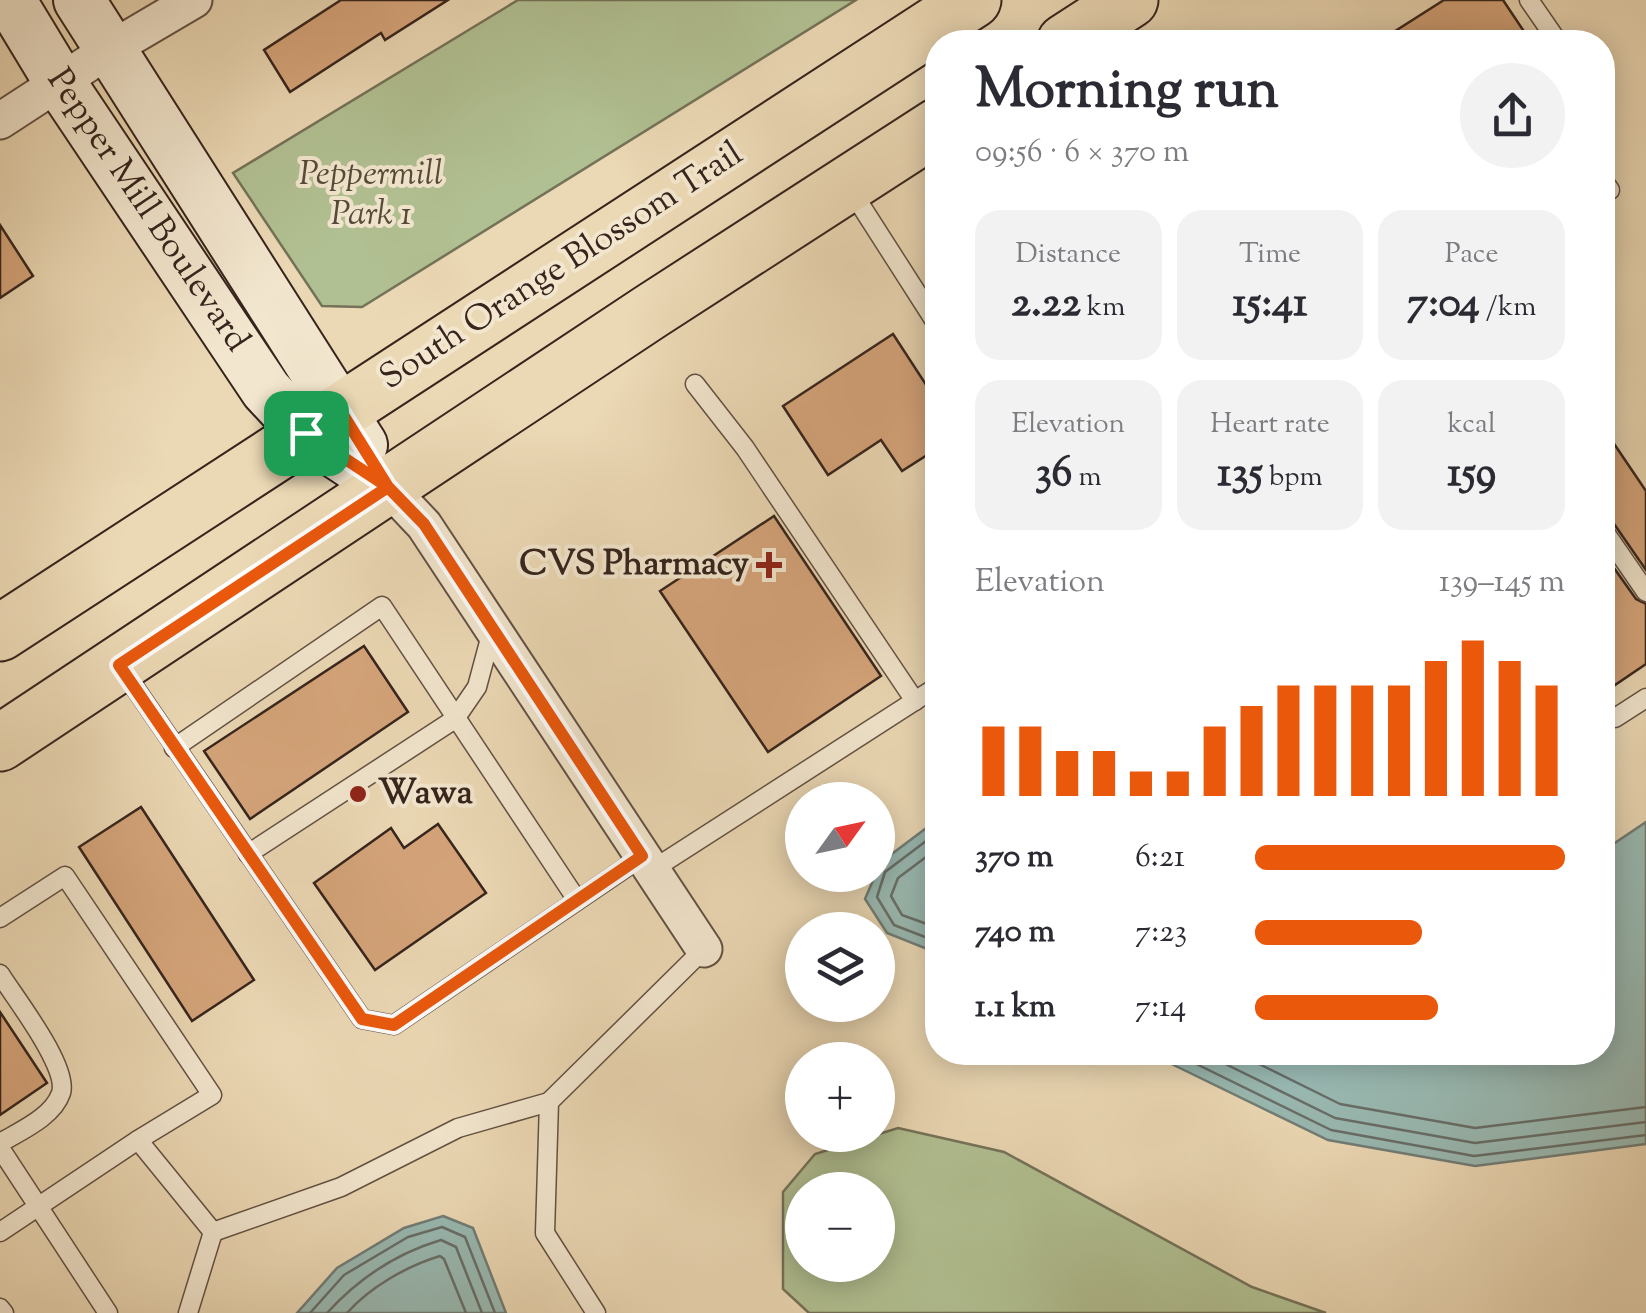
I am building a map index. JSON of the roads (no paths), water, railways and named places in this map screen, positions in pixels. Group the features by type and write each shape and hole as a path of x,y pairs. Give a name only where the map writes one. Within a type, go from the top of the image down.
{"main road":[{"name":"South Orange Blossom Trail","path":"927,30 973,0"},
{"name":"South Orange Blossom Trail","path":"0,633 925,31"},
{"path":"0,744 650,312 925,135"}],"street":[{"name":"Pepper Mill Boulevard","path":"10,0 60,82 266,390 323,422"},
{"name":"Pepper Mill Boulevard","path":"79,0 323,422 424,524 704,949"},
{"path":"0,120 194,0"}],"lane":[{"path":"1529,0 1550,30"},
{"path":"848,185 925,306"},
{"path":"694,384 744,448 915,701"},
{"path":"1615,547 1646,592"},
{"path":"174,748 382,606 578,900"},
{"path":"248,854 456,720 476,687 492,629"},
{"path":"119,665 362,1019 394,1025 578,900 734,818 925,694"},
{"path":"1615,718 1646,698"},
{"path":"0,918 64,876 212,1095 0,1232"},
{"path":"213,1232 340,1187 458,1128 549,1102 704,949"},
{"path":"0,974 59,1068 62,1090 51,1108 0,1146 108,1313"},
{"path":"549,1102 545,1233 596,1313"},
{"path":"138,1140 213,1232"},
{"path":"188,1313 213,1232"}],"water":[{"path":"1646,822 1646,1144 1475,1166 1328,1140 1174,1065 1615,1065 1615,843"},
{"path":"925,829 925,948 895,936 895,912 873,912 865,899 868,892 895,892 895,852"},
{"path":"443,1216 473,1228 506,1313 297,1313 337,1268 404,1228"}],"place":[{"name":"CVS Pharmacy","path":"769,565"},
{"name":"Wawa","path":"358,794"}],"park label":[{"name":"Peppermill Park 1","path":"371,195"}]}
